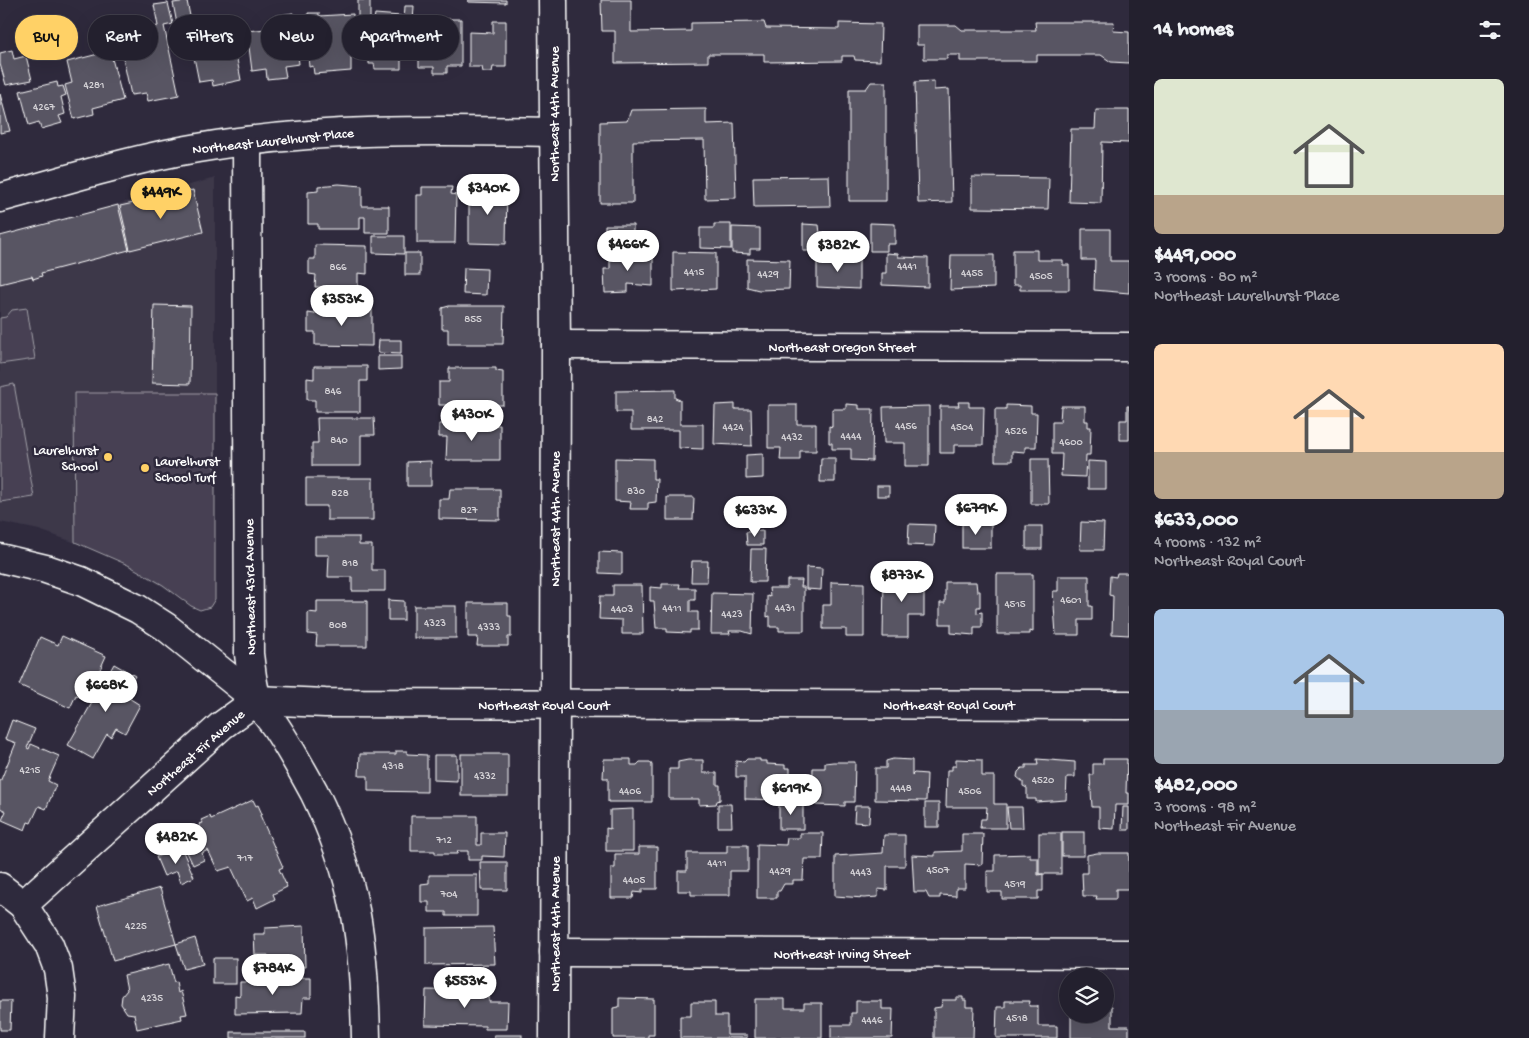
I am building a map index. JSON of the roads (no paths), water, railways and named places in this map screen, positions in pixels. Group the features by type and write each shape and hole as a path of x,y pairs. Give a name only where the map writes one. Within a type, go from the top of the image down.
{"street":[{"name":"Northeast 44th Avenue","path":"553,0 556,345 553,704 554,1038"},
{"name":"Northeast Laurelhurst Place","path":"0,198 152,156 247,140 361,131 553,132"},
{"name":"Northeast 43rd Avenue","path":"247,140 249,654 257,700 291,751 314,792 336,840 347,873 358,920 364,969 366,1038"},
{"name":"Northeast Oregon Street","path":"556,345 1129,347"},
{"path":"0,558 46,569 81,581 138,609 166,627 257,700"},
{"name":"Northeast Royal Court","path":"257,700 325,703 1129,705"},
{"name":"Northeast Fir Avenue","path":"23,905 221,726 257,700"},
{"path":"0,887 23,905 50,945 58,969 62,997 60,1038"},
{"name":"Northeast Irving Street","path":"554,952 1129,954"}],"place":[{"name":"Laurelhurst School","path":"108,457"},
{"name":"Laurelhurst School Turf","path":"145,468"}]}
